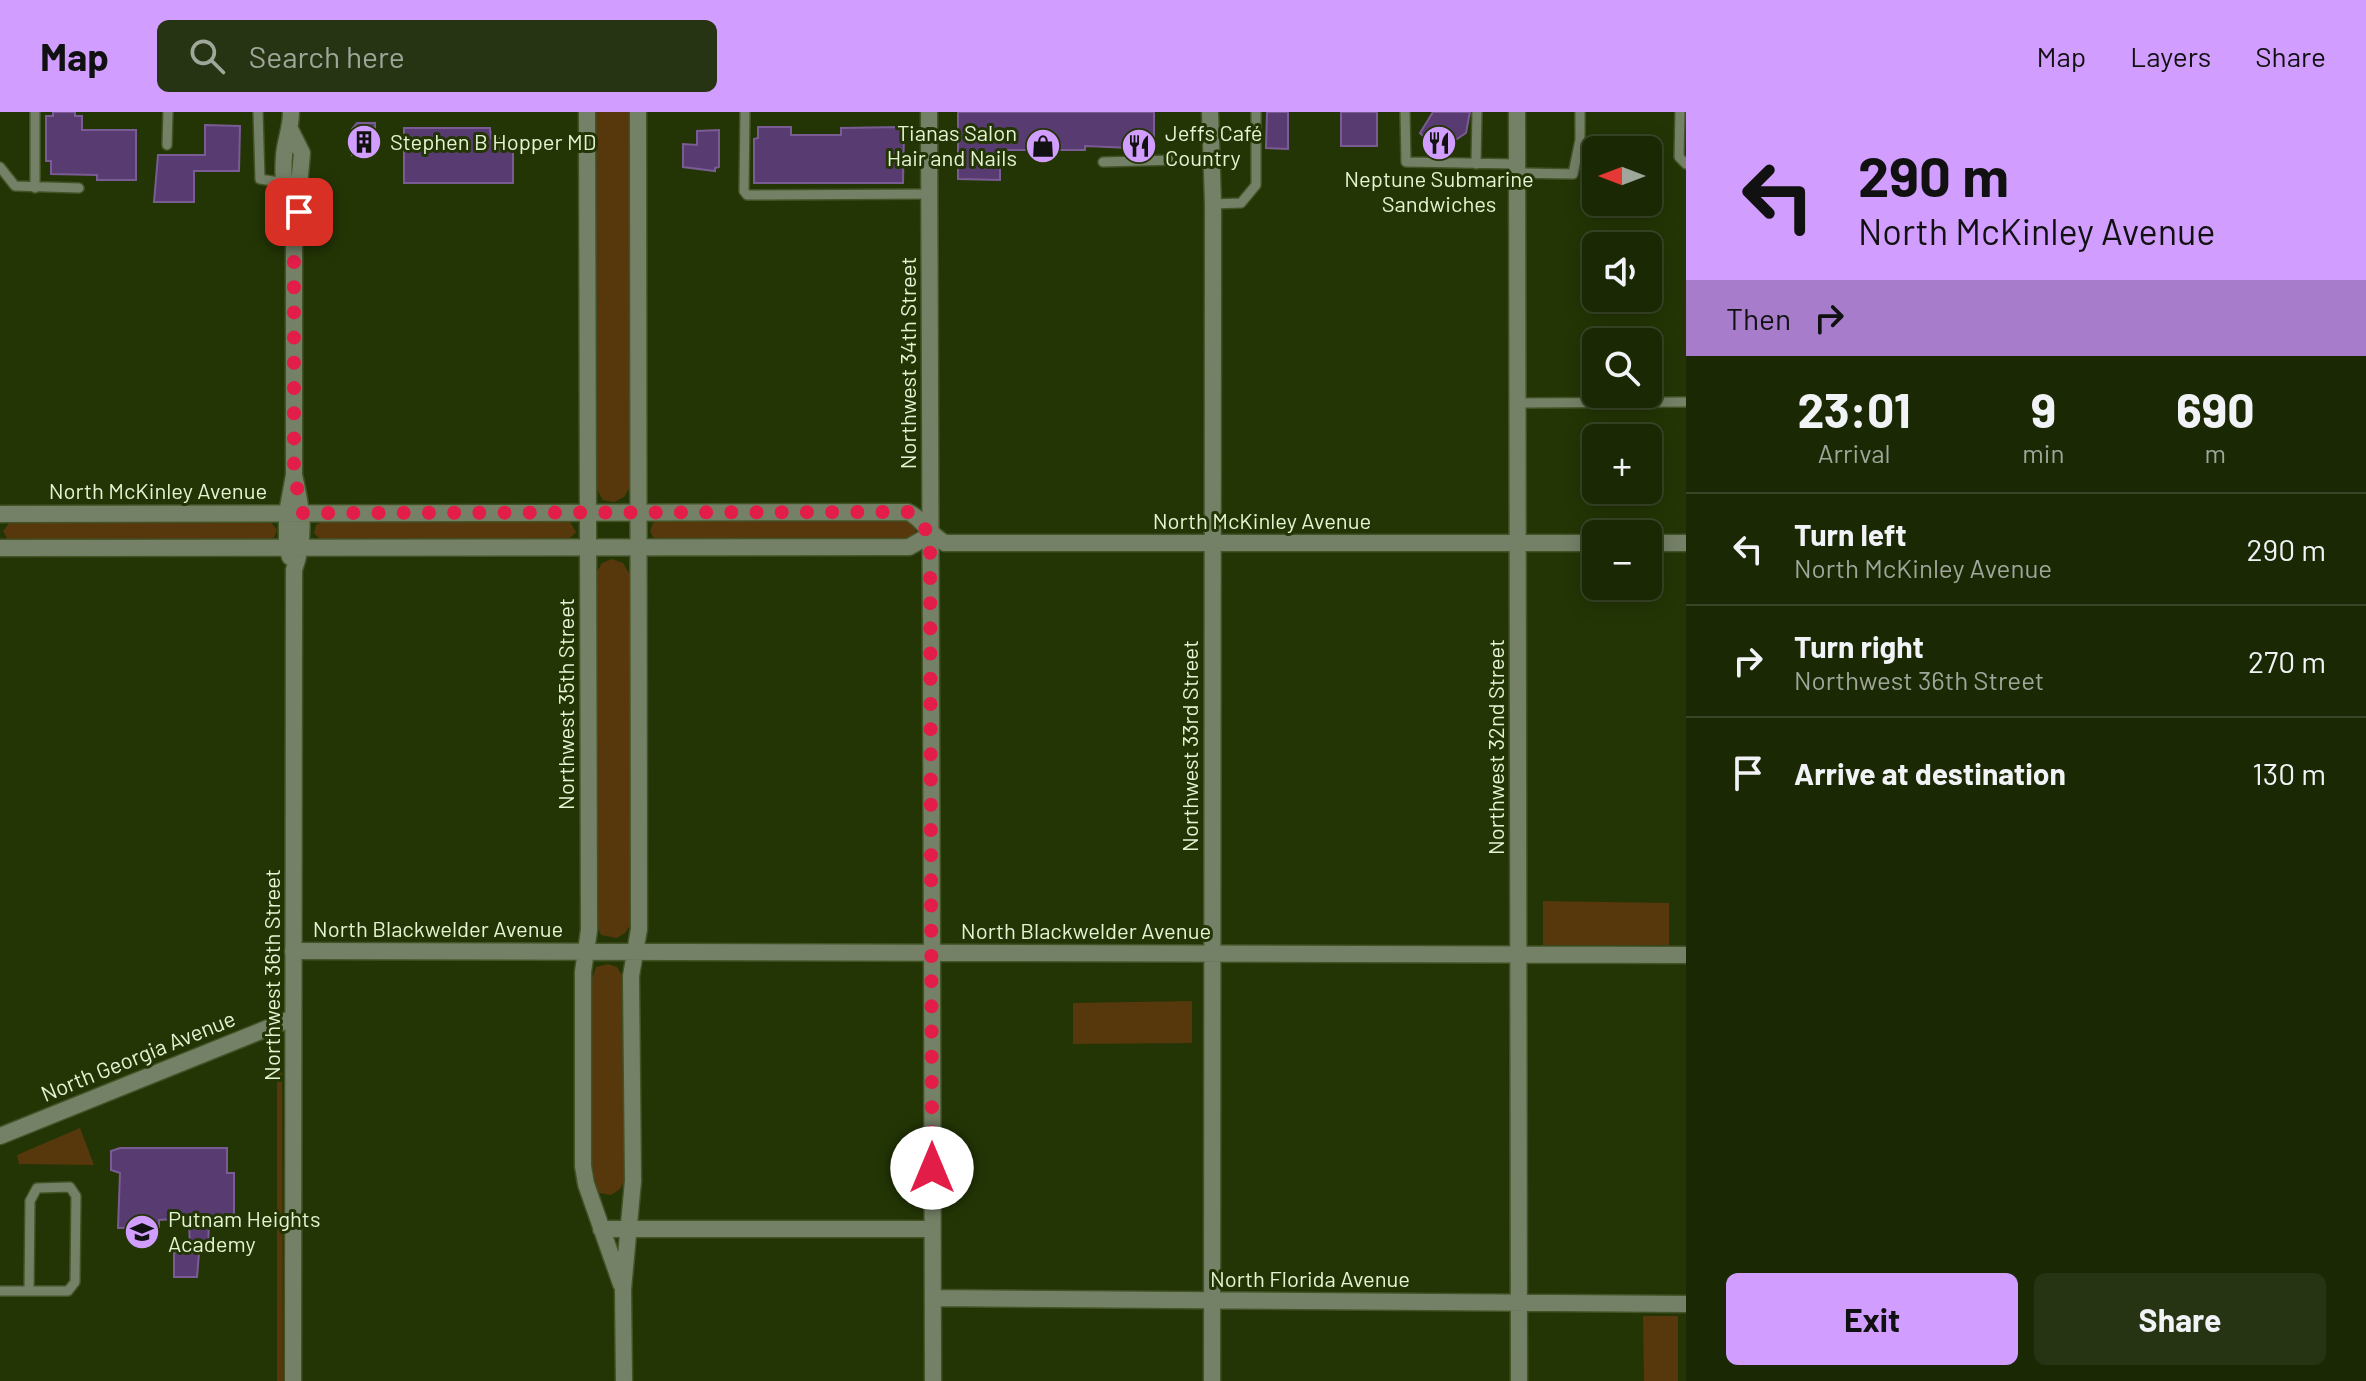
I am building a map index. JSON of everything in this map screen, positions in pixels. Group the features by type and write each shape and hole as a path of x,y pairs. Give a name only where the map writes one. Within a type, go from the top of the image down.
{"street":[{"name":"Northwest 36th Street","path":"291,112 291,131 284,154 287,213 294,242"},
{"name":"Northwest 35th Street","path":"587,112 589,930 583,972 583,1166 586,1184 623,1289"},
{"name":"Northwest 35th Street","path":"624,1381 623,1289 633,1181 631,976 639,929 638,112"},
{"name":"Northwest 34th Street","path":"929,112 933,1381"},
{"name":"Northwest 33rd Street","path":"1210,112 1213,204 1212,1381"},
{"name":"Northwest 32nd Street","path":"1517,112 1519,1381"},
{"name":"Northwest 36th Street","path":"291,131 302,153 294,242 293,1381"},
{"name":"North McKinley Avenue","path":"0,514 908,512 930,535 945,543 1582,543"},
{"name":"North McKinley Avenue","path":"0,548 909,547 930,535"},
{"path":"1662,543 1686,543"},
{"name":"North Blackwelder Avenue","path":"293,951 1686,955"},
{"name":"North Georgia Avenue","path":"0,1136 293,1018"},
{"path":"601,1229 932,1229"},
{"name":"North Florida Avenue","path":"933,1298 1686,1304"}],"lane":[{"path":"35,112 35,188"},
{"path":"167,145 168,112"},
{"path":"258,112 260,179 285,183"},
{"path":"745,112 744,191 747,195 929,194"},
{"path":"1213,204 1241,203 1256,185 1256,112"},
{"path":"1405,112 1406,162 1476,164 1573,174 1580,112"},
{"path":"1476,164 1477,112"},
{"path":"1680,112 1679,157 1686,164"},
{"path":"1103,162 1210,159"},
{"path":"0,167 15,186 79,188"},
{"path":"1517,403 1686,402"},
{"path":"0,1291 29,1291 68,1291 75,1282 76,1196 70,1187 37,1188 30,1201 29,1291"}],"shaded area":[{"path":"596,112 629,112 629,489 624,497 614,502 603,500 596,488"},
{"path":"907,519 916,531 908,540 660,540 653,537 650,531 653,523 660,520"},
{"path":"569,520 576,532 567,541 321,540 314,533 316,525 324,521"},
{"path":"270,521 277,530 273,540 8,540 3,531 10,522"},
{"path":"612,559 623,563 630,575 631,924 617,938 601,935 597,926 596,573 602,563"},
{"path":"1543,901 1669,903 1669,945 1543,945"},
{"path":"608,964 617,967 624,978 625,1180 620,1189 611,1195 599,1193 591,1179 589,987 596,967"},
{"path":"1192,1001 1192,1043 1073,1044 1073,1003"},
{"path":"277,1056 282,1058 283,1381 277,1381"},
{"path":"80,1128 94,1165 19,1164 17,1155"},
{"path":"1643,1316 1678,1316 1678,1381 1644,1381"}],"building":[{"path":"53,112 75,112 75,116 82,116 82,130 136,130 136,180 97,180 97,175 51,174 51,161 46,161 46,116 53,116"},
{"path":"958,112 1154,112 1154,149 1085,146 1085,150 1000,150 1000,180 958,179"},
{"path":"1267,112 1288,112 1288,149 1266,148"},
{"path":"1341,112 1377,112 1377,146 1341,146"},
{"name":"Neptune Submarine Sandwiches","path":"1433,112 1470,112 1466,133 1439,151 1420,133"},
{"name":"Stephen B Hopper MD","path":"357,123 375,123 375,155 352,155 352,129"},
{"path":"205,125 240,126 239,171 194,171 194,202 154,202 158,155 205,155"},
{"path":"758,127 791,127 791,135 841,135 841,128 900,127 900,131 904,131 903,183 754,183 754,139 758,138"},
{"path":"404,128 490,128 491,138 513,138 513,183 404,183"},
{"path":"719,130 719,167 715,171 683,167 683,144 697,145 697,131"},
{"path":"120,1148 227,1148 227,1173 234,1173 234,1218 209,1218 208,1253 190,1252 189,1218 159,1220 159,1227 118,1228 120,1173 111,1170 111,1151"},
{"path":"174,1252 199,1253 197,1277 174,1277"}],"place":[{"name":"Stephen B Hopper MD","path":"364,142"},
{"name":"Neptune Submarine Sandwiches","path":"1439,143"},
{"name":"Tianas Salon Hair and Nails","path":"1043,146"},
{"name":"Jeffs Café Country","path":"1139,146"},
{"name":"Putnam Heights Academy","path":"142,1232"}],"route":[{"path":"299,212 294,242 294,475 303,513 908,512 930,535 932,1168"}]}
